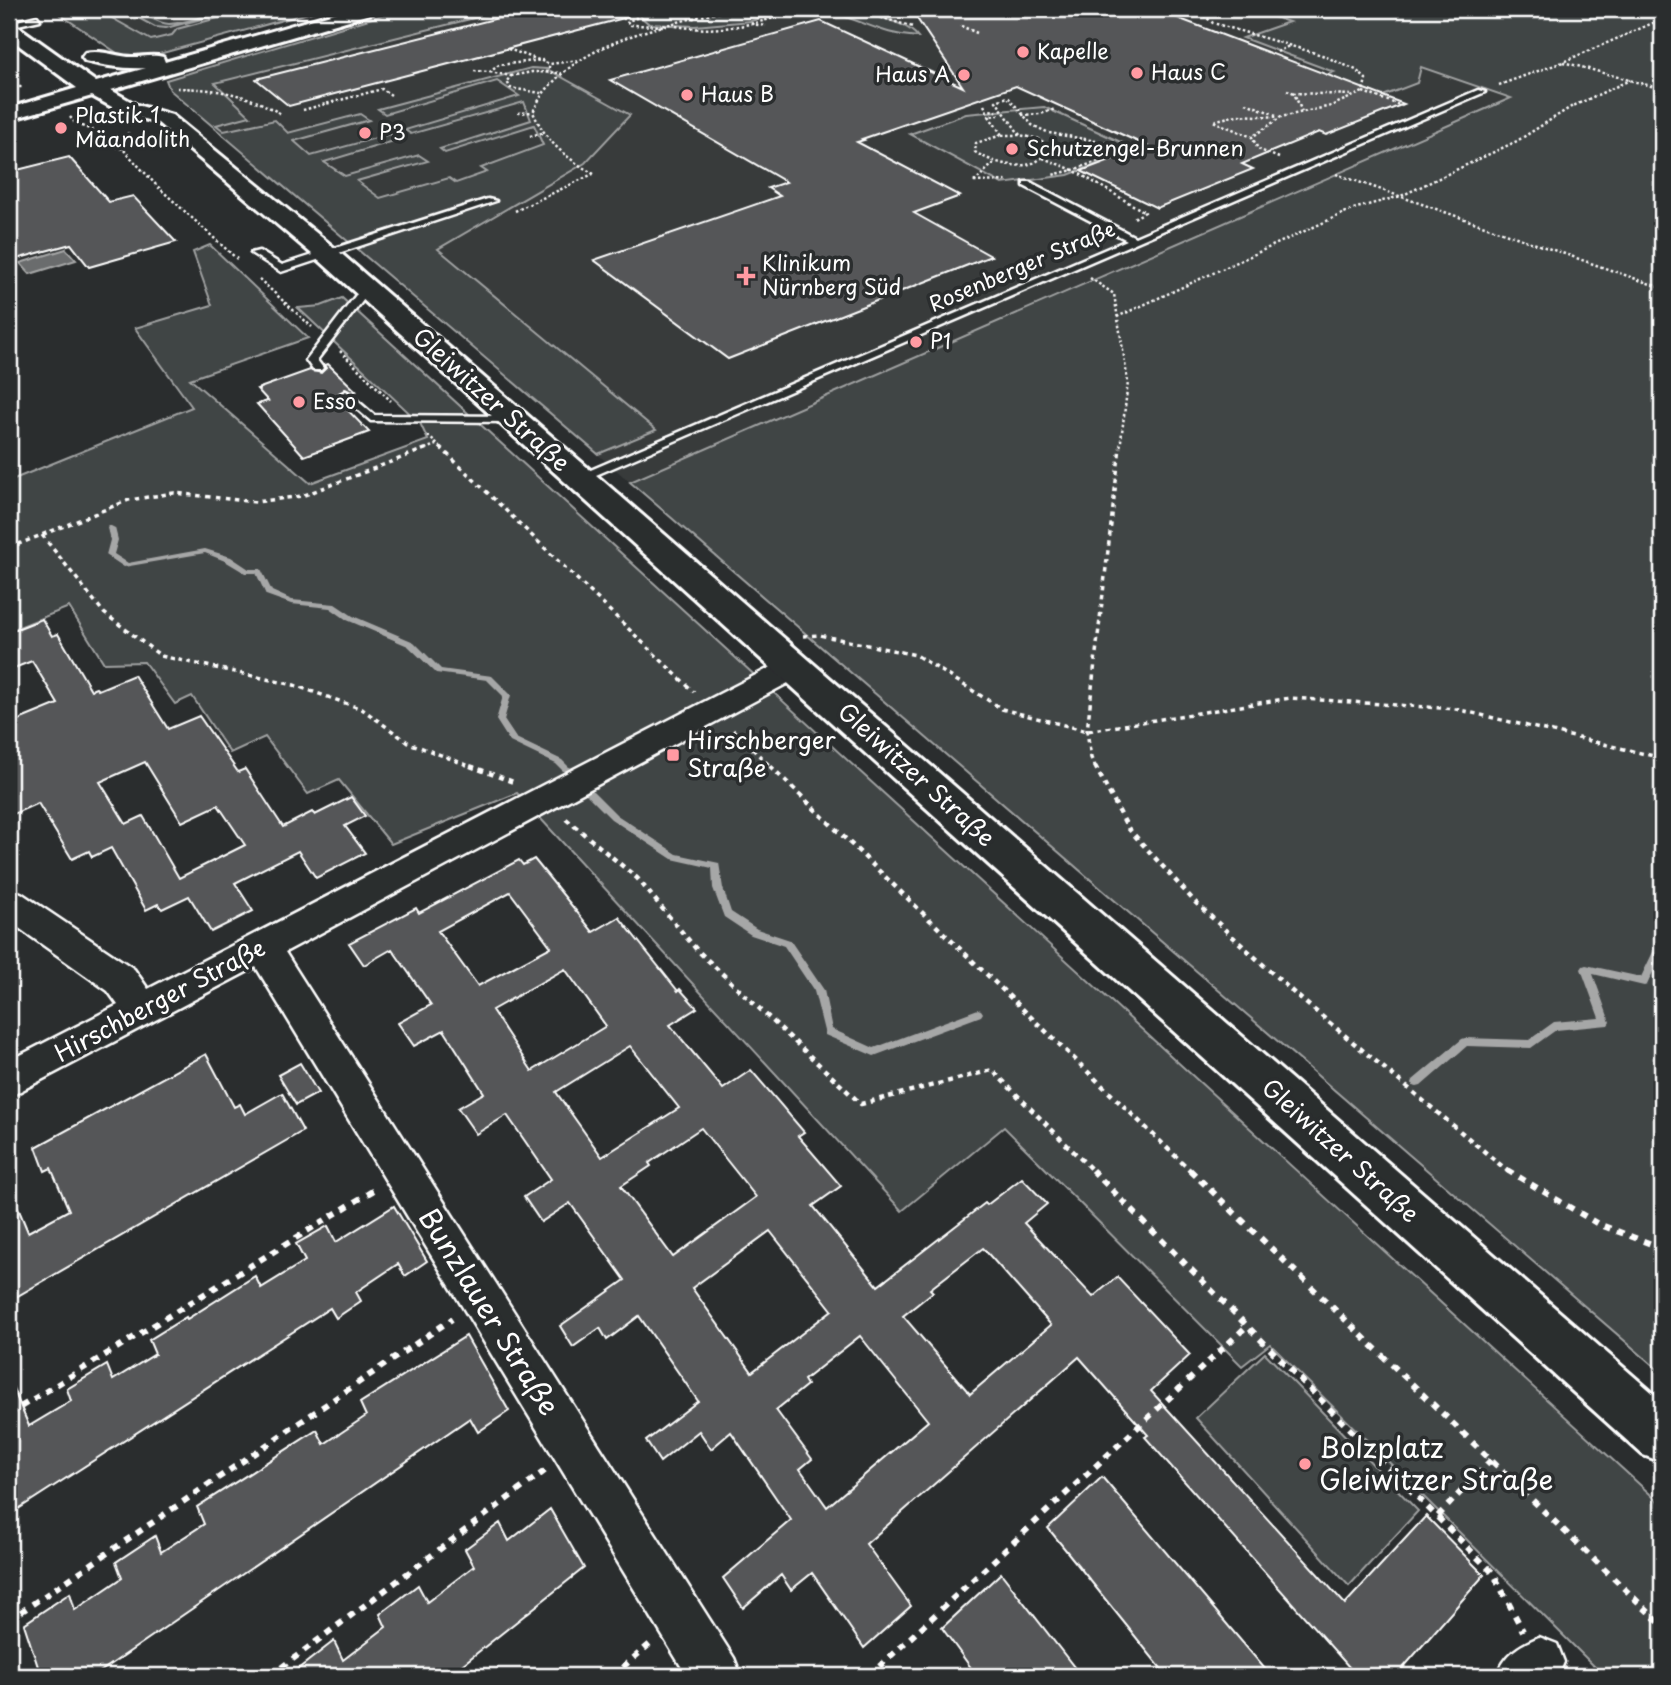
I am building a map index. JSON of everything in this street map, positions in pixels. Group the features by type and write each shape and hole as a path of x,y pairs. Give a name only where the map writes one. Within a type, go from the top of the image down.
{"main road":[{"path":"9,114 366,9"},
{"path":"30,13 55,31"},
{"name":"Gleiwitzer Straße","path":"9,27 94,89 130,109 166,119"},
{"name":"Gleiwitzer Straße","path":"73,44 157,102 166,119 328,255 1662,1436"},
{"path":"92,57 134,63 197,57"}],"street":[{"name":"Hirschberger Straße","path":"9,1080 712,710 779,653"},
{"path":"9,904 121,981 142,1011"},
{"name":"Bunzlauer Straße","path":"263,947 716,1676"}],"lane":[{"path":"9,27 30,13"},
{"name":"Rosenberger Straße","path":"578,478 1481,92"},
{"path":"1027,184 1134,240"},
{"path":"256,253 281,269 491,201"},
{"path":"317,368 311,360 354,304 368,292"},
{"path":"345,394 371,418 407,416 513,419"}],"path":[{"path":"623,18 636,18 636,15 624,9"},
{"path":"515,211 594,174 573,163 542,133 533,112 541,93 563,73 592,53 732,9"},
{"path":"628,20 631,25 711,28 747,23 802,9"},
{"path":"852,9 913,27"},
{"path":"1196,9 1213,23 1226,29 1338,60 1365,77 1363,92"},
{"path":"879,16 909,14"},
{"path":"1481,92 1563,62 1662,19"},
{"path":"747,23 766,26"},
{"path":"961,26 977,33"},
{"path":"1277,52 1290,46"},
{"path":"508,48 550,64 580,60"},
{"path":"490,72 499,65 543,60"},
{"path":"1563,62 1662,89"},
{"path":"547,73 550,64"},
{"path":"474,71 511,76 532,72 563,73"},
{"path":"511,76 508,82 510,88 541,93"},
{"path":"1118,317 1353,209 1401,196 1517,141 1571,107 1630,80"},
{"path":"174,88 236,92 254,97 281,114"},
{"path":"303,110 382,89 391,95"},
{"path":"1287,90 1294,93 1356,95"},
{"path":"1426,116 1363,92 1331,106 1281,117 1237,115 1213,121 1252,137 1258,149 1662,288"},
{"path":"1294,93 1301,112"},
{"path":"1020,135 996,101 1008,97 1032,125 1049,133 1114,144 1120,149 1118,154 1073,170 1145,212 1113,229"},
{"path":"1246,103 1281,117"},
{"path":"984,105 987,111 995,110 999,115 989,116 1002,135"},
{"path":"1022,115 1055,109"},
{"path":"518,113 533,112"},
{"path":"69,116 76,124 94,131 110,145 123,149 157,186 239,261"},
{"path":"1252,137 1281,117"},
{"path":"530,136 542,133"},
{"path":"1039,139 1049,133"},
{"path":"1002,135 1020,135 1039,139 1046,144 1048,151 1045,156 1036,162 1022,165 995,162 975,152 976,144 1002,135"},
{"path":"974,182 995,162"},
{"path":"1071,267 1114,294 1128,382 1087,731 1091,758 1128,828 1195,902 1295,994 1509,1172 1598,1224 1662,1248"},
{"path":"257,278 407,416 1662,1625"},
{"path":"9,548 129,500 174,494 256,502 302,496 436,445"},
{"path":"43,535 104,613 161,656 294,685 362,709 409,743 512,781 566,788 697,950 861,1104 992,1070 1493,1573 1530,1669"},
{"path":"779,653 819,635 916,655 1002,709 1087,731 1290,698 1456,709 1662,758"},
{"path":"9,1414 402,1173"},
{"path":"9,1620 482,1299"},
{"path":"869,1676 1247,1326"},
{"path":"270,1676 574,1447"},
{"path":"1438,1517 1491,1460"},
{"path":"612,1676 680,1619"}],"shaded area":[{"path":"52,9 311,9 148,57"},
{"path":"52,9 96,9 151,40 172,35 177,29 251,9 323,9 148,57 123,57"},
{"path":"122,9 136,11 169,24 241,9 166,28 155,27"},
{"name":"Klinikum Nürnberg Süd","path":"402,9 1250,9 1512,98 630,482 170,90 166,80"},
{"path":"402,9 510,9 215,83 250,116 216,125 224,131 275,120 288,133 360,114 369,120 294,141 311,156 390,134 397,140 324,162 345,176 419,155 428,161 357,181 380,198 449,178 456,183 487,172 481,168 543,145 534,125 445,153 440,149 531,120 524,102 411,134 405,130 519,96 497,81 385,114 378,109 531,68 547,69 630,115 585,163 438,249 656,430 598,454 170,90 166,80"},
{"path":"632,9 790,9 751,21 695,26 649,24"},
{"path":"810,9 836,10 884,18 910,29 918,37 884,31 832,13 798,17 788,15"},
{"path":"1250,9 1662,9 1662,1373 630,482 1511,98 1421,67 1417,83 1383,96 1287,90 1334,72 1243,38 1289,22"},
{"path":"1044,107 1136,149 1068,175 1002,184 910,134 966,114"},
{"path":"210,245 308,338 190,379 310,483 428,440 420,423 298,308 321,306 342,298 1662,1505 1662,1676 1604,1676 1270,1344 1242,1366 1004,1127 902,1211 517,793 391,844 339,780 308,794 265,737 230,753 192,696 175,704 144,662 104,663 69,607 9,631 9,481 192,407 135,328 212,305 193,252"},
{"path":"66,249 76,260 30,274 20,263"},
{"name":"Bolzplatz Gleiwitzer Straße","path":"1265,1353 1418,1511 1349,1586 1196,1418"}],"building":[{"path":"534,9 627,9 628,17 289,106 256,79"},
{"path":"943,9 1154,9 1404,104 1326,135 1319,132 1242,164 1253,169 1157,208 1081,171 1147,146 1016,86 862,139 864,140 857,142 960,196 914,213 991,256 728,359 594,260 780,196 768,188 786,182 610,80 821,21 963,87 916,17"},
{"path":"69,157 109,202 133,196 176,242 89,267 71,244 9,261 9,172"},
{"path":"328,364 356,391 345,389 336,398 369,432 304,456 257,404 268,401 257,389 310,370 321,373 326,368 324,365"},
{"path":"42,619 52,636 58,634 91,690 98,690 134,675 168,729 199,716 238,772 245,769 283,827 351,797 365,816 345,826 365,853 316,878 298,851 235,883 253,911 211,932 189,896 162,909 158,904 146,910 111,848 92,857 89,851 72,859 38,803 9,816 9,724 58,704 32,661 9,670 9,632","holes":["145,762 182,822 218,805 245,845 179,878 143,816 126,824 100,782"]},
{"path":"534,859 593,932 619,917 678,991 680,989 697,1008 670,1025 723,1089 751,1070 804,1132 798,1136 841,1186 813,1206 878,1286 985,1203 987,1205 1022,1178 1047,1204 1024,1223 1093,1297 1117,1277 1190,1355 1151,1391 1345,1604 1426,1516 1484,1575 1396,1676 1357,1676 1145,1437 1148,1435 1079,1357 866,1544 911,1606 864,1648 812,1573 791,1590 781,1575 743,1608 723,1578 791,1520 731,1432 711,1449 699,1431 660,1462 646,1441 698,1401 639,1316 607,1340 600,1328 573,1347 560,1326 625,1280 570,1203 541,1222 524,1197 551,1179 507,1115 476,1134 458,1108 484,1093 444,1030 414,1046 398,1023 431,1005 392,949 364,965 349,943 416,908 419,913 519,860 523,865","holes":["510,892 551,947 478,986 438,931","565,969 606,1026 532,1071 492,1010","630,1046 679,1108 602,1157 556,1092","701,1128 756,1197 673,1257 621,1186 651,1166 649,1163","770,1231 832,1310 752,1372 692,1288","983,1248 1051,1325 970,1394 903,1316 933,1292 930,1289","860,1336 928,1421 827,1507 800,1469 812,1459 776,1410 807,1385 804,1380"]},
{"path":"206,1054 234,1107 240,1104 245,1114 282,1093 303,1131 9,1301 9,1186 28,1232 69,1210 51,1168 45,1171 36,1147"},
{"path":"300,1063 318,1093 296,1105 278,1075"},
{"path":"394,1206 427,1261 405,1276 398,1264 356,1292 361,1301 336,1318 330,1308 9,1515 9,1379 29,1426 71,1401 67,1389 107,1365 113,1380 155,1354 149,1340 186,1317 187,1319 255,1276 261,1288 305,1261 296,1244 328,1226 336,1242"},
{"path":"466,1336 509,1411 478,1432 470,1418 94,1676 41,1676 24,1624 70,1593 75,1610 122,1578 116,1562 155,1536 161,1552 204,1524 197,1507 317,1430 324,1444 366,1416 360,1403"},
{"path":"1102,1477 1271,1676 1167,1676 1048,1528"},
{"path":"550,1509 584,1568 448,1676 289,1676 334,1641 343,1660 386,1627 380,1614 418,1585 427,1602 474,1566 465,1549 500,1523 509,1541"},
{"path":"1001,1573 1081,1676 977,1676 942,1628"}],"waterway":[{"path":"111,528 114,540 110,555 127,565 205,551 228,559 248,571 258,571 269,593 291,602 332,606 350,618 411,644 439,671 489,678 507,695 500,720 513,740 559,762 614,817 675,857 716,865 718,888 727,914 754,932 787,943 819,990 828,1032 874,1052 978,1013"},
{"path":"1417,1083 1465,1042 1531,1044 1554,1026 1605,1022 1586,969 1644,982 1656,955 1662,956"}],"place":[{"name":"Kapelle","path":"1023,52"},
{"name":"Haus C","path":"1137,73"},
{"name":"Haus A","path":"964,75"},
{"name":"Haus B","path":"687,95"},
{"name":"Plastik 1 Mäandolith","path":"61,128"},
{"name":"P3","path":"365,133"},
{"name":"Schutzengel-Brunnen","path":"1012,149"},
{"name":"Klinikum Nürnberg Süd","path":"746,276"},
{"name":"P1","path":"916,342"},
{"name":"Esso","path":"299,402"},
{"name":"Hirschberger Straße","path":"673,755"},
{"name":"Bolzplatz Gleiwitzer Straße","path":"1305,1464"}]}
